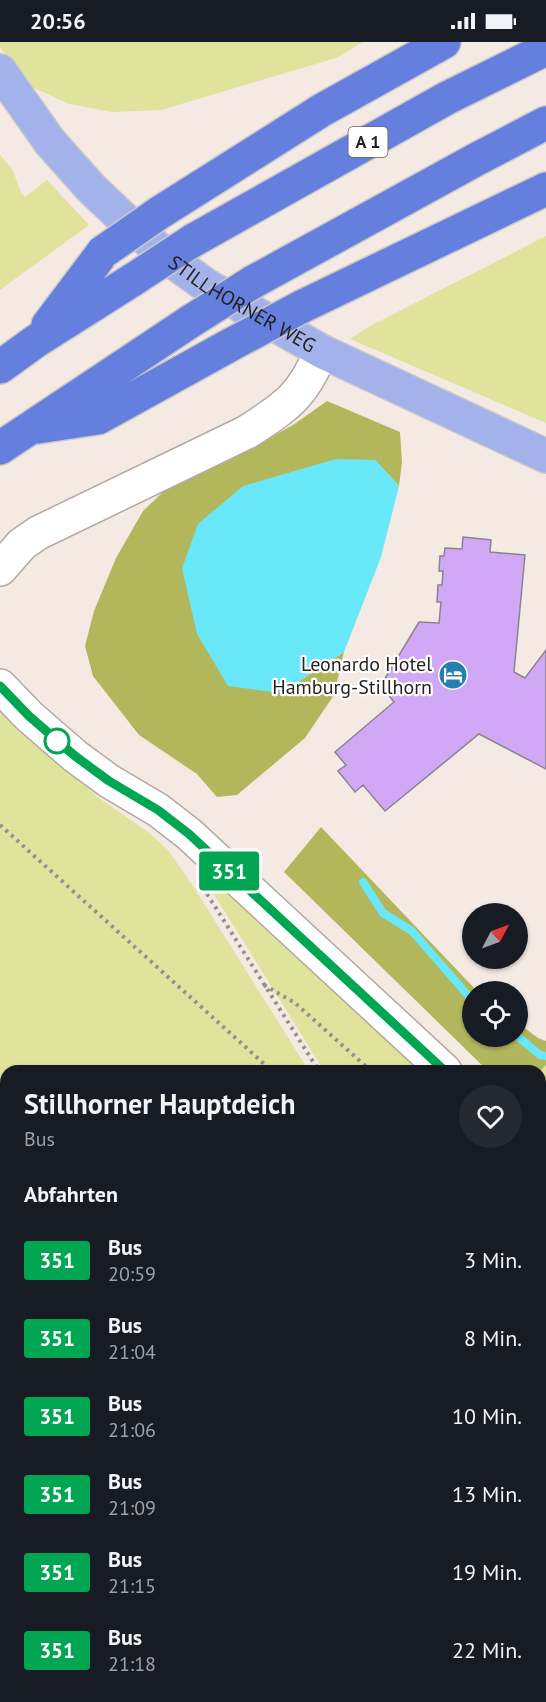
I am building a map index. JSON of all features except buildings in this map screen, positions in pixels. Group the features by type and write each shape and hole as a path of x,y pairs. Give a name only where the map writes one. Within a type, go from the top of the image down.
{"highway":[{"path":"322,110 405,42"},
{"path":"36,341 103,252 159,213 322,110 444,42"},
{"name":"A 1","path":"0,367 36,341 192,241 447,98 546,49"},
{"path":"0,448 253,282 546,123"},
{"path":"27,429 98,418 301,307 546,189"},
{"path":"502,209 546,198"}],"main road":[{"name":"STILLHORNER WEG","path":"0,71 50,142 91,188 171,260 207,286 321,351 546,456"}],"street":[{"path":"0,569 22,544 38,533 247,432 275,414 294,398 311,376 321,351"},
{"path":"0,686 29,716 75,756 109,781 158,810 189,834 439,1065"}],"path":[{"path":"0,825 265,1065"},
{"path":"203,886 315,1065"},
{"path":"263,984 295,1003 364,1065"}],"green space":[{"path":"0,42 363,42 336,58 161,110 112,112 69,104 26,84 0,47"},
{"path":"0,155 12,169 25,197 47,180 89,225 0,290"},
{"path":"546,236 546,423 350,339 368,327"},
{"path":"327,401 400,432 402,462 399,486 375,460 281,693 344,652 334,695 305,738 237,795 217,797 197,774 139,735 93,676 85,646 94,611 116,558 143,511 163,492 228,461 293,425"},
{"path":"0,712 9,717 99,798 148,832 168,850 305,1065 0,1065"},
{"path":"321,827 467,981 462,981 462,1046 284,872"},
{"path":"215,876 419,1065 320,1065 207,883"},
{"path":"528,1030 546,1041 546,1065 482,1065 463,1047 528,1047"}],"water":[{"path":"336,459 375,460 399,486 381,557 344,652 281,693 228,686 197,634 182,568 198,524 243,486"}],"waterway":[{"path":"363,882 383,913 412,931 462,988"},
{"path":"528,1045 540,1055 546,1056"}],"bus line":[{"name":"351","path":"0,686 29,716 75,756 109,781 158,810 189,834 439,1065"}],"place":[{"name":"Leonardo Hotel Hamburg-Stillhorn","path":"453,675"}]}
